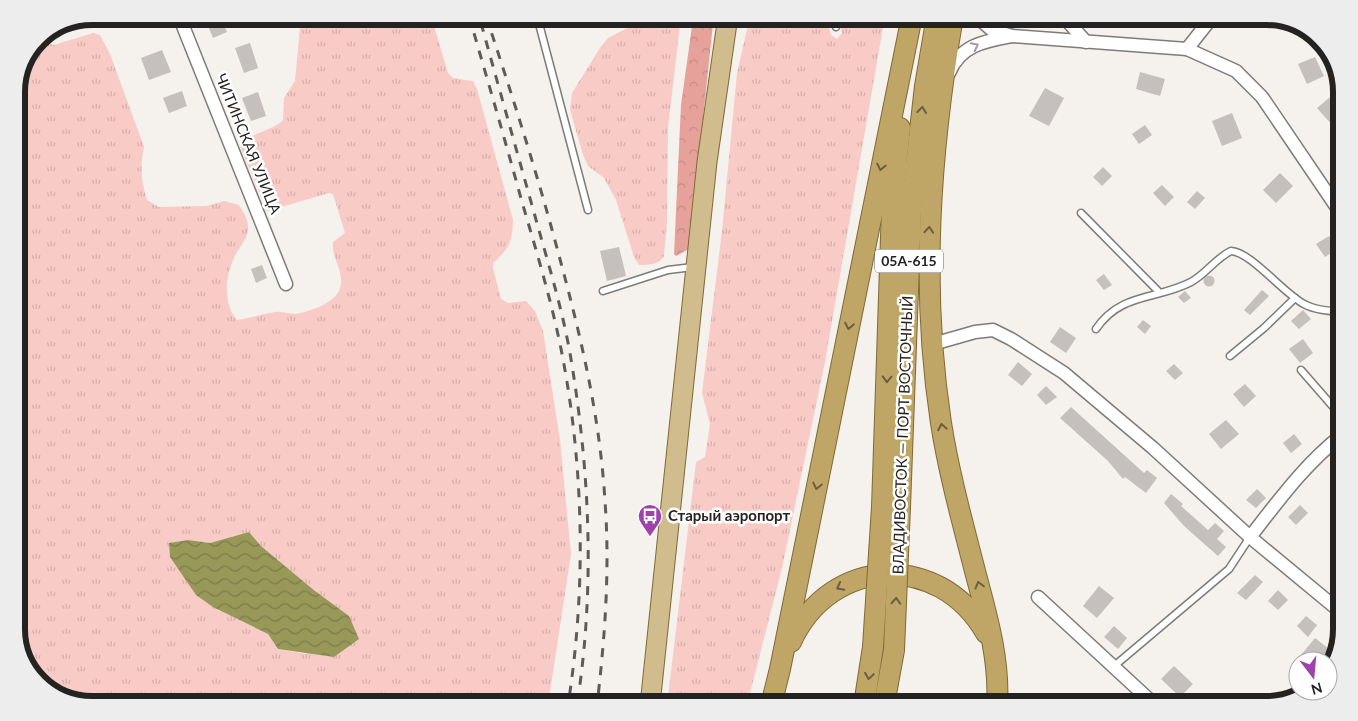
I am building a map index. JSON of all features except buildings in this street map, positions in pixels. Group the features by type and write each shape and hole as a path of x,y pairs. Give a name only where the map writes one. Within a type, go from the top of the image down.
{"highway":[{"path":"773,696 910,25"},
{"name":"ВЛАДИВОСТОК — ПОРТ ВОСТОЧНЫЙ","path":"886,696 894,650 891,507 892,207 911,25"},
{"name":"ВЛАДИВОСТОК — ПОРТ ВОСТОЧНЫЙ","path":"865,696 891,507 911,210 925,86 935,25"},
{"path":"951,25 939,98 928,257 933,344 941,422 953,487 986,611 996,667 997,696"},
{"path":"780,669 800,623 825,596 857,579 893,574 927,580 956,597 968,608 987,635 996,667"}],"main road":[{"path":"651,696 707,162 727,25"}],"street":[{"name":"ЧИТИНСКАЯ УЛИЦА","path":"183,25 286,284"},
{"path":"986,25 992,30 1012,36 1187,49 1236,71 1262,96 1333,202"},
{"path":"1071,25 1086,42"},
{"path":"1187,49 1206,25"},
{"path":"939,98 957,58 980,42 1012,36"},
{"path":"933,344 975,332 993,330 1011,339 1064,373 1153,448 1250,537 1333,606"},
{"path":"1250,537 1294,478 1333,442"},
{"path":"1038,597 1145,696"}],"lane":[{"path":"539,25 588,210"},
{"path":"1081,213 1159,292"},
{"path":"1096,329 1108,313 1194,280 1232,250 1246,257 1295,298 1317,309 1333,311"},
{"path":"602,290 668,270 697,266"},
{"path":"1230,356 1264,328 1295,298"},
{"path":"1301,370 1333,407"},
{"path":"1113,667 1229,569 1250,537"}],"green space":[{"path":"300,25 434,25 448,73 453,78 473,81 477,89 513,220 512,234 507,249 493,263 493,268 501,299 508,303 526,301 535,311 543,331 560,440 571,554 549,696 92,696 75,694 55,685 42,673 32,659 25,633 25,88 32,62 39,51 49,42 54,45 93,33 100,35 110,54 144,147 142,174 147,200 159,207 206,206 224,201 239,205 245,215 248,231 231,265 227,282 229,306 237,320 275,312 295,314 307,311 328,302 340,288 341,276 334,254 333,242 345,233 333,194 329,193 267,211 240,146 247,138 273,127 283,120 284,98 295,81","holes":["249,532 261,546 315,591 307,654 278,649 268,634 236,618 169,543 188,540 210,543"]},
{"path":"633,25 680,25 668,128 667,222 664,256 656,263 650,265 639,265 634,257 616,200 604,178 588,166 570,110 572,93 608,38"},
{"path":"692,25 713,25 689,249 676,256 674,254 681,105"},
{"path":"748,25 828,25 831,35 837,39 842,33 840,25 883,25 825,362 782,568 749,696 668,696 696,462 705,457 710,424 702,393 722,231 737,73"}],"water":[{"path":"249,532 261,546 315,591 349,616 359,639 334,657 278,649 268,634 213,607 196,595 170,557 169,543 188,540 210,543"}],"railway":[{"path":"472,25 550,299 570,402 579,488 580,575 578,619 569,696"},
{"path":"482,25 560,305 571,359 582,445 588,532 586,619 578,696"},
{"path":"489,25 553,232 576,322 599,440 603,470 607,578 598,696"}],"place":[{"name":"Старый аэропорт","path":"650,537"}]}
